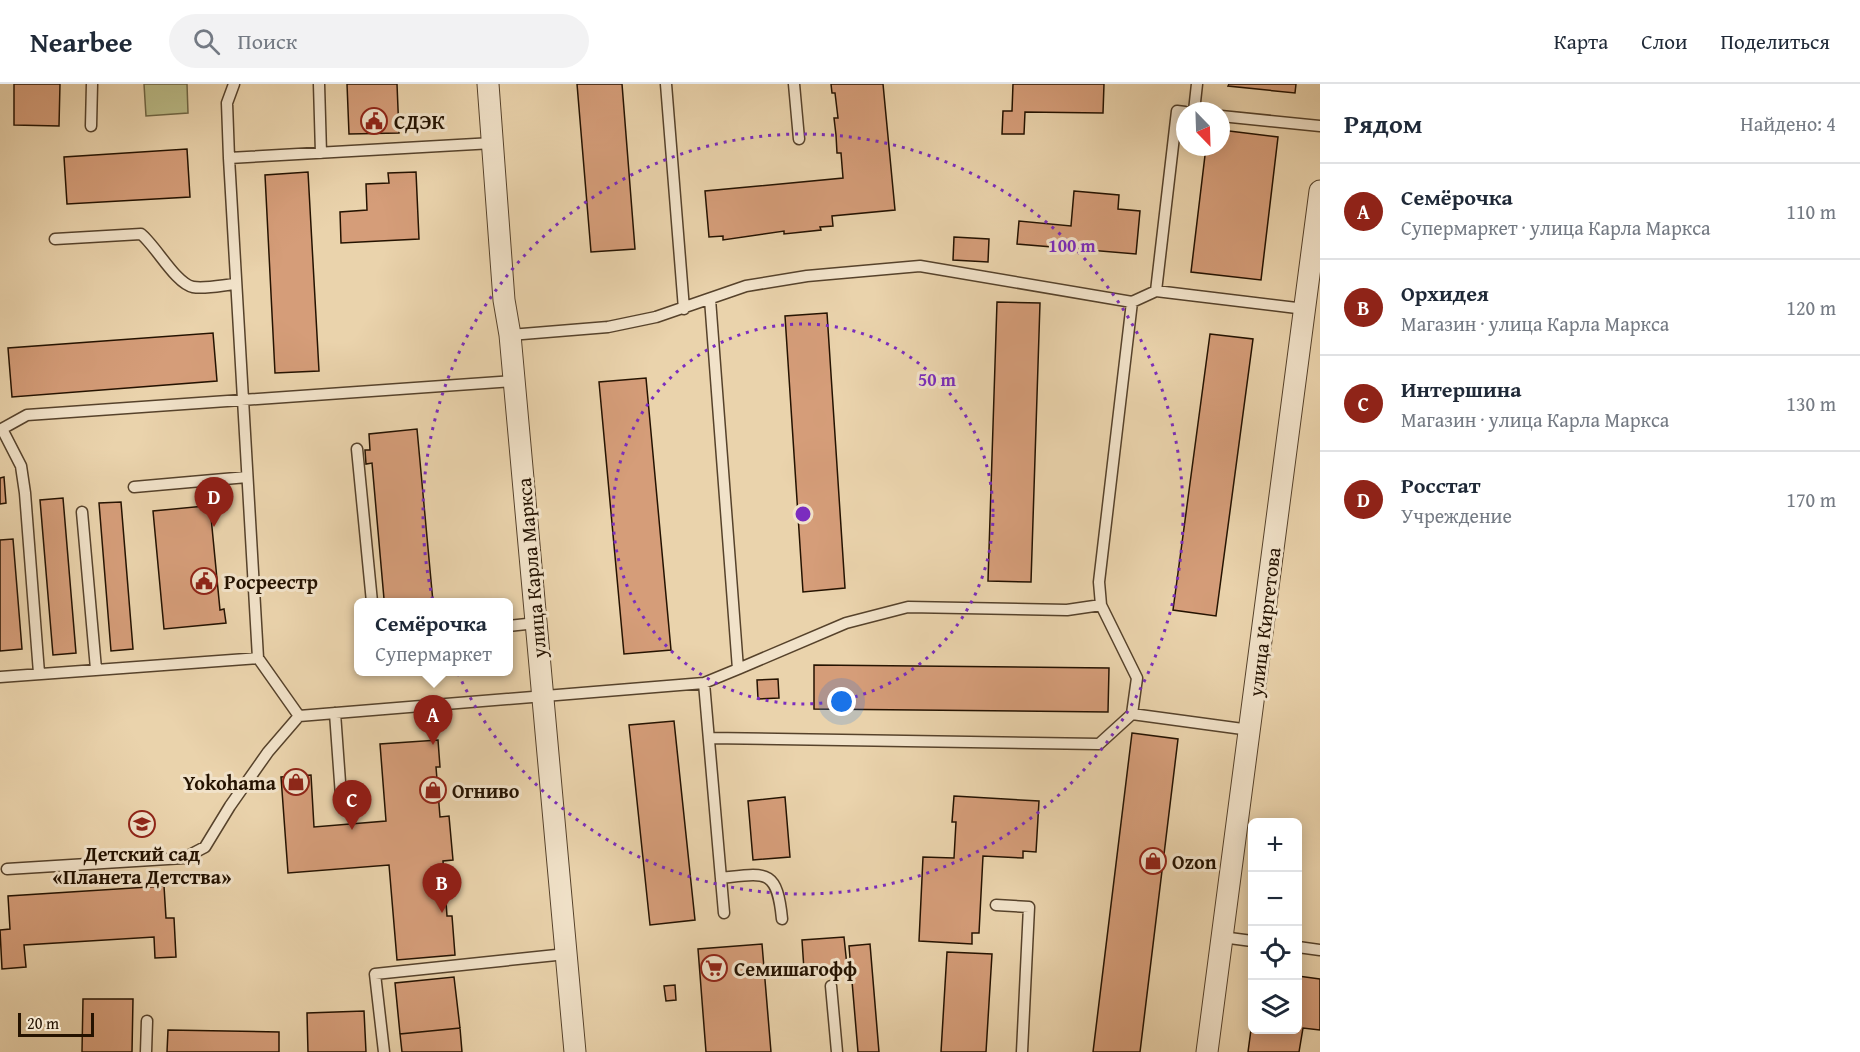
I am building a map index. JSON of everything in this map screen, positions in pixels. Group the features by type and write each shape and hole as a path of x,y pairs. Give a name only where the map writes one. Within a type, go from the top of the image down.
{"street":[{"name":"улица Карла Маркса","path":"488,84 504,300 515,381 574,1052"},
{"name":"улица Киргетова","path":"1207,1052 1310,308 1320,191"}],"lane":[{"path":"92,84 92,126"},
{"path":"234,84 227,103 229,158 258,658 299,716"},
{"path":"319,84 321,153"},
{"path":"666,84 684,309"},
{"path":"794,84 800,139"},
{"path":"1195,102 1197,84"},
{"path":"1230,117 1320,126"},
{"path":"1156,291 1176,120"},
{"path":"229,158 494,143"},
{"path":"55,239 141,234 154,244 178,279 192,287 236,284"},
{"path":"510,334 608,327 684,309 746,286 766,282 920,266 1132,302 1156,291 1310,308"},
{"path":"710,299 738,669"},
{"path":"709,738 1099,744 1132,714 1137,678 1101,605 1099,582 1132,302"},
{"path":"39,674 21,466 1,429 27,415 242,402 515,381"},
{"path":"357,449 372,598"},
{"path":"134,487 247,477"},
{"path":"82,512 96,669"},
{"path":"7,869 184,858 205,847 230,806 268,752 299,716 704,683 846,623 908,607 1067,610 1101,605"},
{"path":"513,625 536,623"},
{"path":"0,676 258,658"},
{"path":"704,683 724,913"},
{"path":"335,713 341,796"},
{"path":"1132,714 1250,730"},
{"path":"721,878 759,874 772,879 780,892 782,919"},
{"path":"996,905 1029,907 1022,1052"},
{"path":"1222,937 1248,940"},
{"path":"1302,948 1320,950"},
{"path":"384,1052 375,974 566,954"},
{"path":"831,986 837,1052"},
{"path":"146,1052 147,1021"}],"green space":[{"path":"144,84 187,84 188,113 146,116"}],"building":[{"path":"14,84 60,84 59,126 14,125"},
{"path":"347,84 397,84 399,133 349,134"},
{"path":"577,84 622,84 635,249 591,252"},
{"path":"831,84 883,84 895,210 832,216 833,226 820,227 821,230 784,234 784,231 723,240 723,236 709,237 705,191 843,178 841,153 837,153 834,118 838,118 835,93 832,93"},
{"path":"1013,84 1104,84 1103,113 1025,112 1024,134 1002,134 1003,111 1012,111"},
{"path":"1229,84 1296,84 1295,93 1228,86"},
{"path":"1230,131 1278,137 1261,280 1191,272 1205,156 1230,156"},
{"path":"187,149 190,197 67,204 64,157"},
{"path":"308,172 319,371 275,373 265,175"},
{"path":"416,172 419,239 341,243 340,212 367,210 366,184 389,183 388,173"},
{"path":"1074,191 1119,195 1118,209 1140,211 1136,254 1017,244 1019,221 1071,226"},
{"path":"954,237 989,239 988,262 953,260"},
{"path":"997,302 1040,303 1031,582 988,581"},
{"path":"827,313 845,588 803,592 785,316"},
{"path":"213,333 217,381 12,397 8,348"},
{"path":"1210,334 1253,339 1216,616 1173,610"},
{"path":"646,378 671,650 624,654 599,382"},
{"path":"417,429 433,598 384,598 372,463 366,464 365,450 370,450 369,434"},
{"path":"4,477 6,503 0,504 0,478"},
{"path":"63,498 76,653 53,655 40,500"},
{"path":"121,502 133,649 111,651 99,503"},
{"path":"215,505 216,517 211,517 220,610 224,609 226,623 164,629 153,511"},
{"path":"13,539 22,649 0,651 0,540"},
{"path":"814,665 1109,668 1108,712 814,709"},
{"path":"778,679 779,698 758,699 757,680"},
{"path":"674,721 695,920 650,925 629,725"},
{"path":"1132,733 1178,739 1140,1052 1093,1052"},
{"path":"438,740 440,767 436,767 440,817 449,816 453,860 443,861 447,916 452,916 455,955 397,960 389,865 288,873 281,777 311,775 314,827 386,821 380,744"},
{"path":"954,796 1039,801 1036,852 1023,851 1023,858 983,856 979,933 972,933 972,944 919,941 923,857 954,858 956,822 952,822"},
{"path":"785,797 790,857 753,860 748,801"},
{"path":"164,886 166,918 174,918 176,957 155,958 154,937 24,945 26,967 2,969 0,930 10,929 8,896"},
{"path":"844,937 847,966 804,970 802,940"},
{"path":"762,944 771,1052 706,1052 698,949"},
{"path":"870,944 879,1052 858,1052 849,946"},
{"path":"947,952 992,954 986,1052 941,1052"},
{"path":"454,977 460,1028 400,1034 395,983"},
{"path":"1302,977 1320,979 1320,1030 1303,1028 1302,1034"},
{"path":"675,985 676,1000 666,1001 664,986"},
{"path":"83,999 133,999 132,1052 82,1052"},
{"path":"364,1011 366,1052 308,1052 307,1013"},
{"path":"460,1028 462,1052 402,1052 400,1034"},
{"path":"168,1030 279,1032 279,1052 167,1052"},
{"path":"1250,1034 1302,1034 1299,1052 1248,1052"}],"place":[{"name":"СДЭК","path":"374,121"},
{"name":"Росстат","path":"214,527"},
{"name":"Росреестр","path":"204,581"},
{"name":"Семёрочка","path":"433,745"},
{"name":"Yokohama","path":"296,782"},
{"name":"Огниво","path":"433,790"},
{"name":"Детский сад «Планета Детства»","path":"142,824"},
{"name":"Интершина","path":"352,830"},
{"name":"Ozon","path":"1153,861"},
{"name":"Орхидея","path":"442,913"},
{"name":"Семишагофф","path":"714,968"}]}
